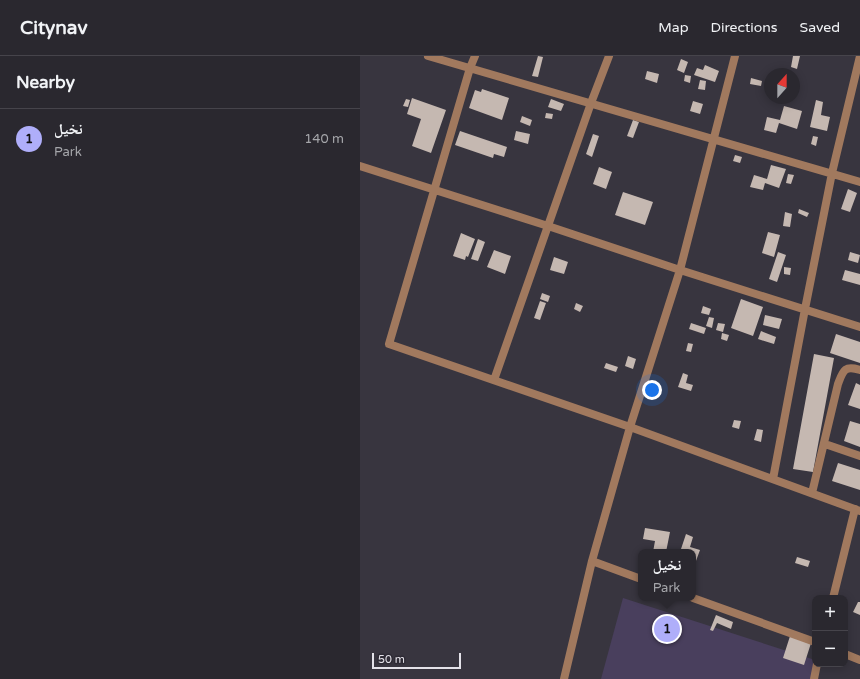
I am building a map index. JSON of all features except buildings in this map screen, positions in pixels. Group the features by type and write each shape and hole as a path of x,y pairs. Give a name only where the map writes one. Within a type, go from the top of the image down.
{"street":[{"path":"428,56 860,182"},
{"path":"475,56 470,68 389,344 630,428 857,510 834,595"},
{"path":"494,380 591,103 609,56"},
{"path":"564,679 592,561 630,428 680,270 736,56"},
{"path":"773,479 832,173 860,56"},
{"path":"360,166 860,327"},
{"path":"812,493 842,372 850,368 860,370"},
{"path":"825,444 860,456"},
{"path":"592,561 638,578"},
{"path":"696,599 812,641"},
{"path":"848,655 860,660"},
{"path":"814,679 816,667"}],"shaded area":[{"path":"623,598 812,659 812,667 814,667 811,679 601,679"}],"place":[{"name":"نخيل","path":"667,629"}]}
